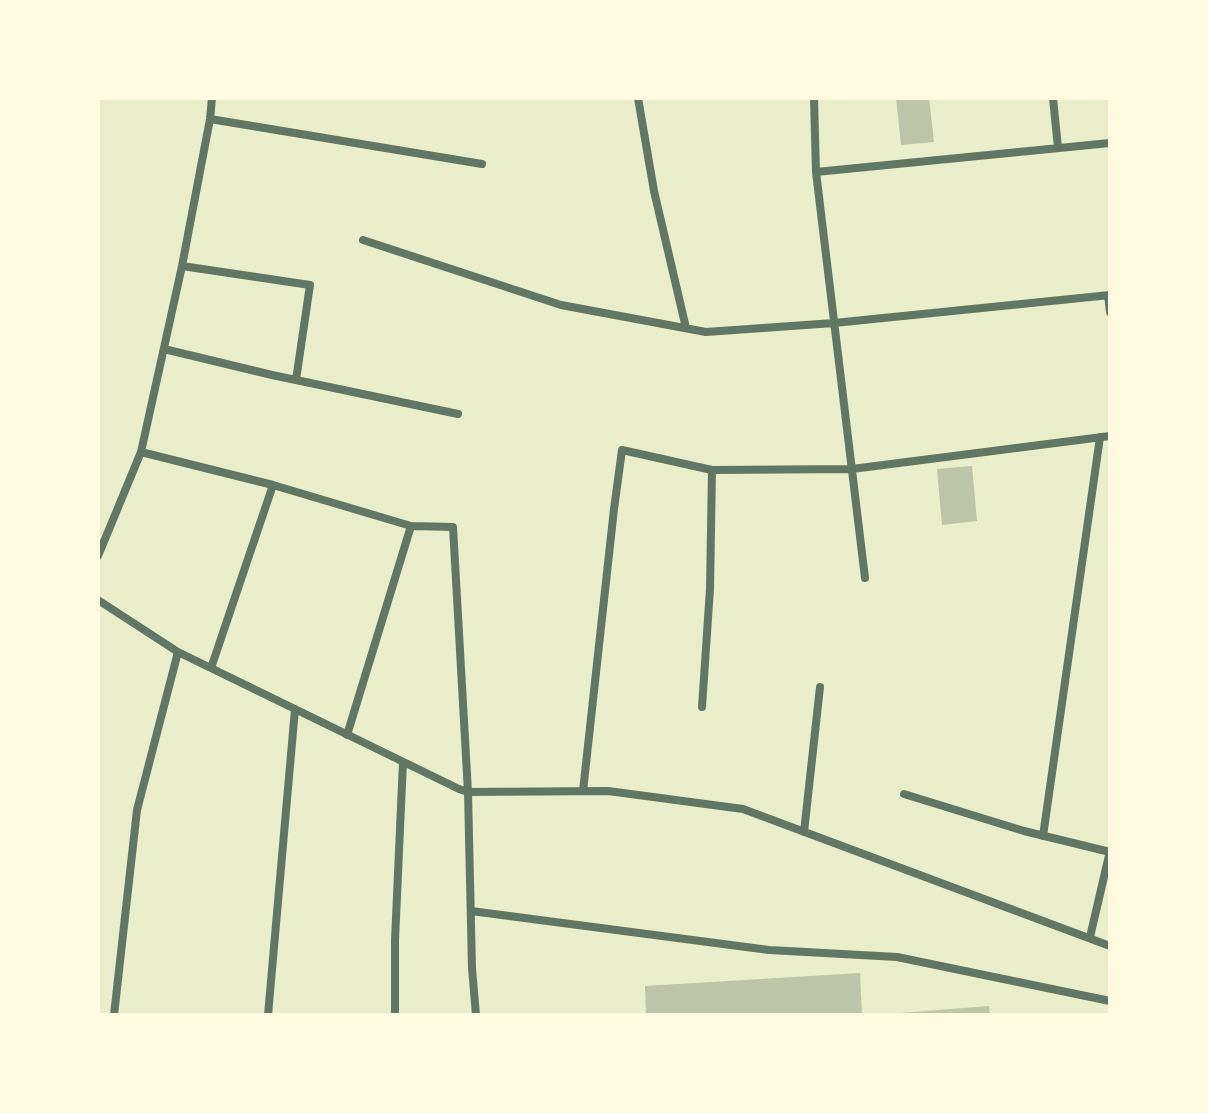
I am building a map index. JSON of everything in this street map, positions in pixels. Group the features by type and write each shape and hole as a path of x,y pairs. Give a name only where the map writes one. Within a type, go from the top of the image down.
{"street":[{"path":"98,556 141,452 182,266 212,98"},
{"path":"638,98 654,191 686,328"},
{"path":"814,98 816,172 865,578"},
{"path":"1053,98 1058,148"},
{"path":"210,119 482,164"},
{"path":"816,172 1110,143"},
{"path":"363,240 561,305 706,332 834,323 1109,295 1110,312"},
{"path":"182,266 310,285 296,380"},
{"path":"164,349 458,414"},
{"path":"583,791 622,450 712,470 852,469 1110,436"},
{"path":"1043,836 1100,437"},
{"path":"141,452 273,485 411,526 453,527 468,792 476,1015"},
{"path":"702,707 710,589 712,470"},
{"path":"211,668 273,485"},
{"path":"347,735 411,526"},
{"path":"98,600 178,652 468,792 608,791 743,809 1110,946"},
{"path":"114,1015 137,810 178,652"},
{"path":"804,832 820,687"},
{"path":"268,1015 295,709"},
{"path":"395,1015 403,762"},
{"path":"904,794 1043,836 1110,851 1090,937"},
{"path":"471,911 769,950 897,957 1110,1001"}],"building":[{"path":"896,98 929,98 934,142 901,145"},
{"path":"972,466 977,521 942,525 937,469"},
{"path":"860,973 862,1015 646,1015 645,986"},
{"path":"989,1006 990,1015 900,1015 900,1013"}]}
